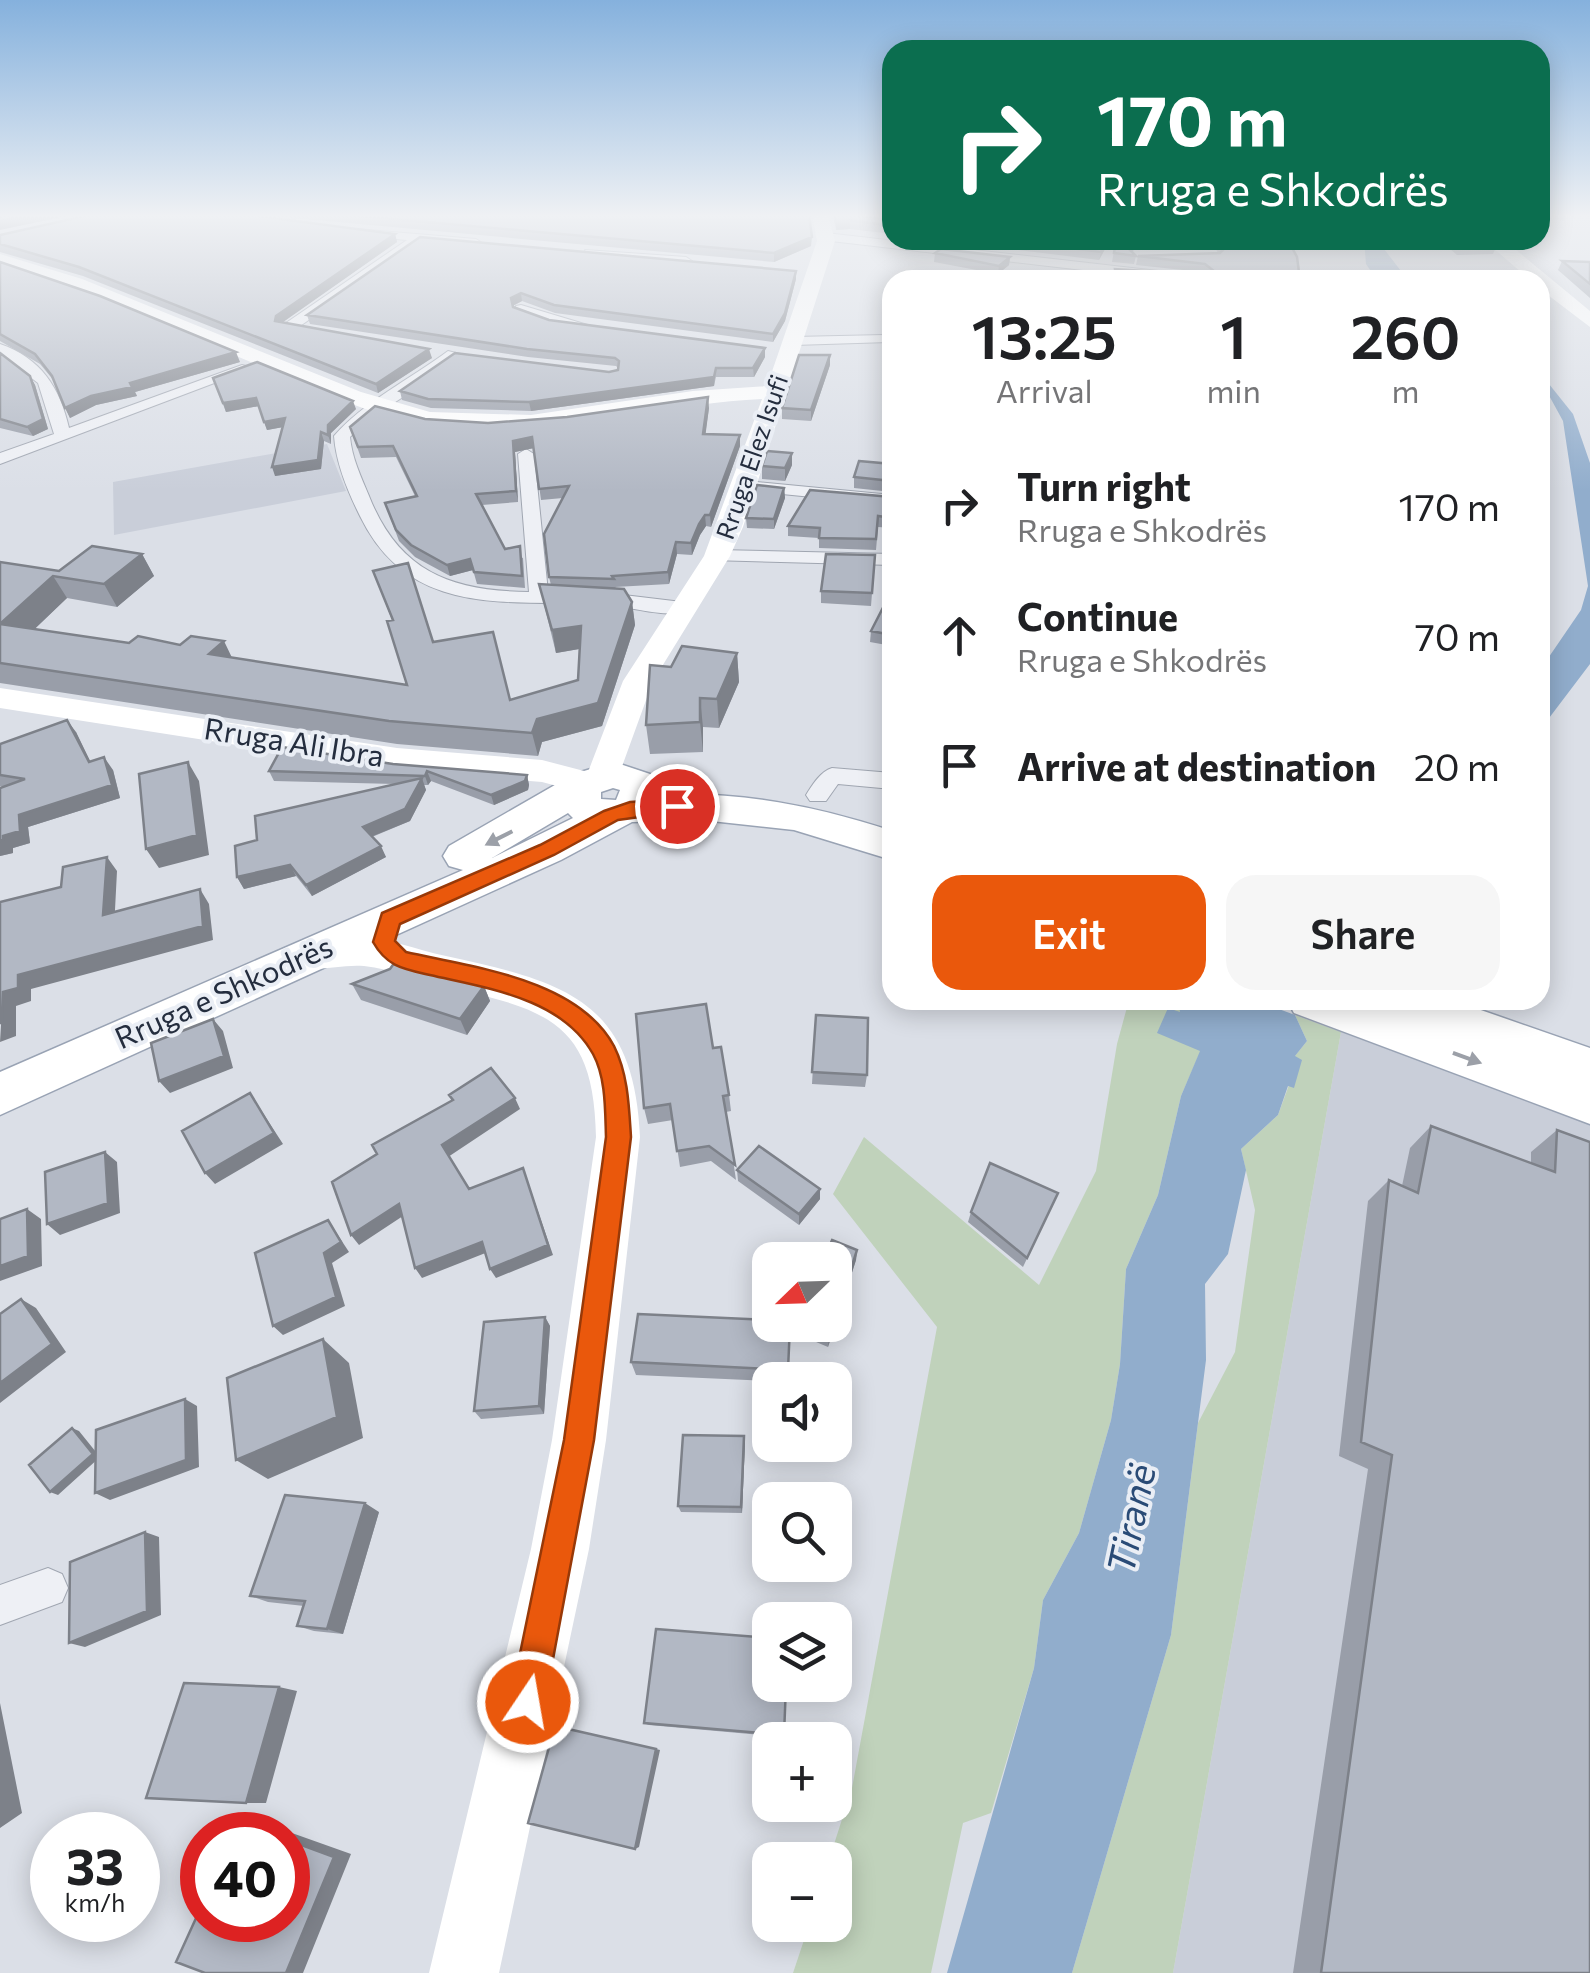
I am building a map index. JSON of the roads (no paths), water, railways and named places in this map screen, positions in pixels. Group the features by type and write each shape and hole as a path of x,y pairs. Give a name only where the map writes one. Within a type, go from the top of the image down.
{"main road":[{"name":"Rruga e Shkodrës","path":"0,1063 608,791 707,778 818,794 882,819"},
{"name":"Rruga e Shkodrës","path":"608,791 748,807 830,823 882,820"},
{"name":"Rruga e Shkodrës","path":"0,1094 309,955 394,939 547,850 608,791"},
{"path":"1343,1010 1587,1084"},
{"path":"1420,1010 1587,1084"}],"street":[{"path":"124,307 379,405 427,419 478,423 619,412 724,394 774,392"},
{"path":"318,307 288,328 320,334"},
{"name":"Rruga Elez Isufi","path":"608,791 638,681 717,556 746,486 797,307"},
{"path":"522,309 551,321 592,327"},
{"path":"784,348 882,339"},
{"path":"0,348 28,362 48,383 62,435"},
{"path":"455,354 352,424 342,443 374,533 386,550 399,564 446,588 475,596 616,599 682,608"},
{"path":"0,459 266,361"},
{"path":"526,454 539,600"},
{"path":"746,486 882,499"},
{"path":"717,556 882,560"},
{"name":"Rruga Ali Ibra","path":"0,698 398,759 542,770 608,791"},
{"path":"394,939 520,987 574,1016 603,1049 620,1119 579,1440 560,1550 464,1973"},
{"path":"0,1604 48,1588"}],"water":[{"path":"1550,385 1573,414 1590,463 1590,664 1550,717 1550,655 1581,610 1588,586 1563,421 1550,397"},
{"name":"Tiranë","path":"1167,1010 1281,1010 1295,1015 1307,1041 1295,1056 1302,1060 1294,1088 1288,1086 1278,1115 1241,1149 1246,1170 1228,1254 1205,1284 1206,1360 1171,1635 1072,1973 947,1973 1034,1668 1043,1600 1079,1533 1111,1420 1120,1364 1126,1269 1158,1195 1181,1096 1200,1051 1157,1033"}]}
